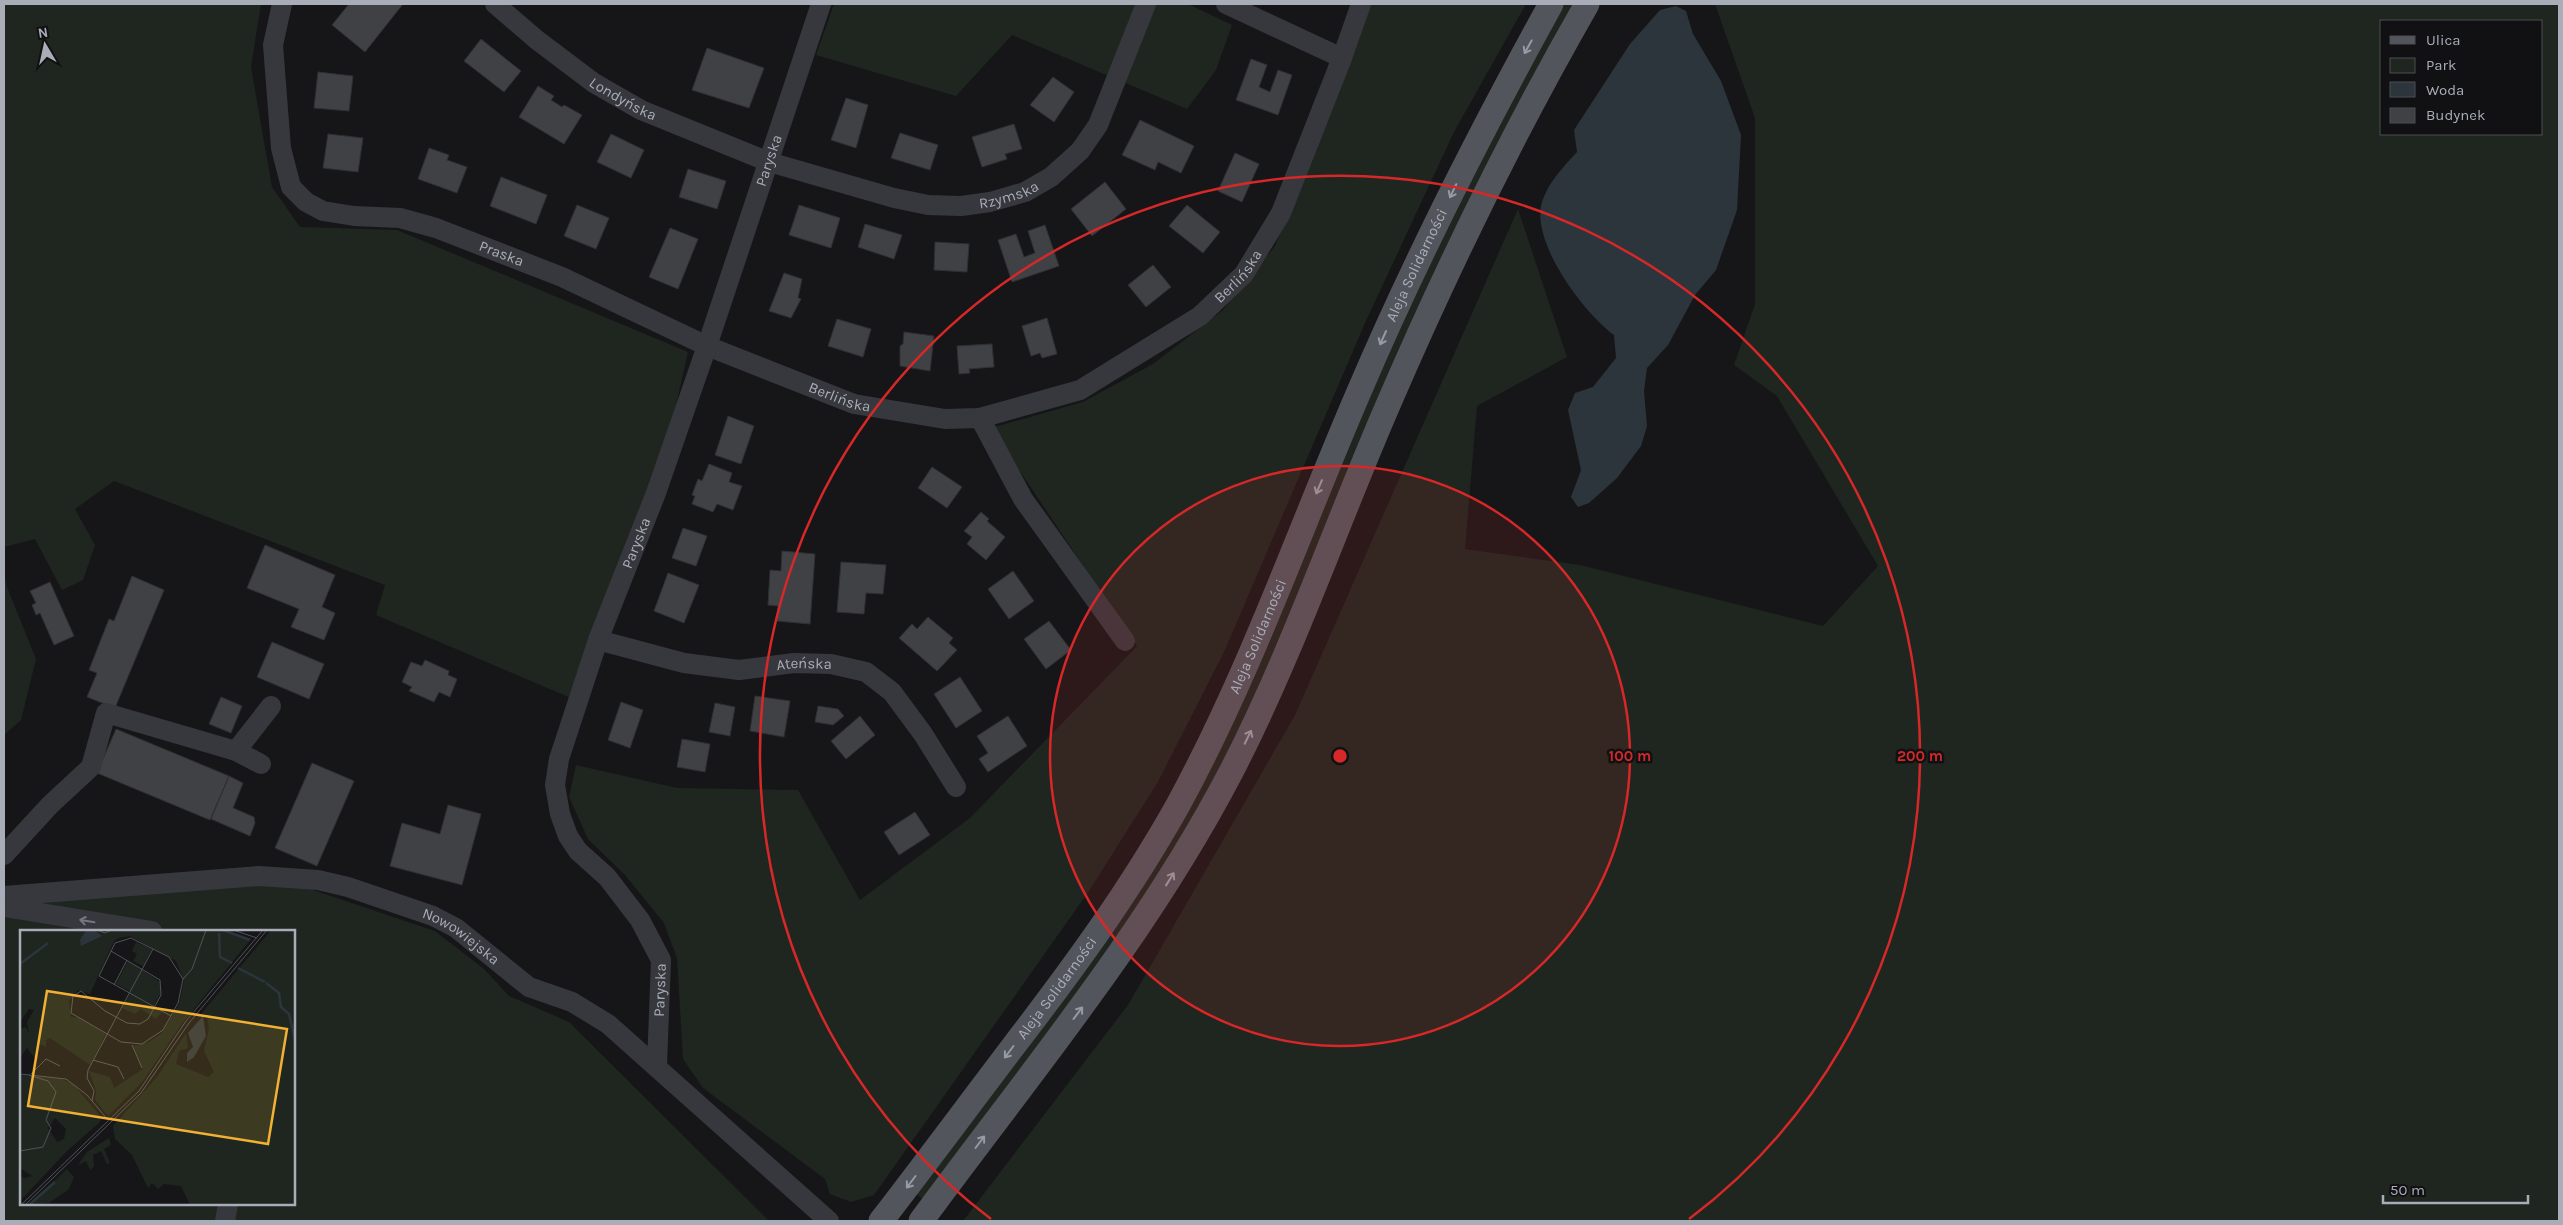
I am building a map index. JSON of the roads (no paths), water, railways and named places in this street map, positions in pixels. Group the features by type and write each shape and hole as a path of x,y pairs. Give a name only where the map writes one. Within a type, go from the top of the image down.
{"main road":[{"name":"Aleja Solidarności","path":"881,1221 1084,952 1128,888 1177,805 1214,734 1243,672 1360,391 1411,277 1470,155 1551,4"},
{"name":"Aleja Solidarności","path":"920,1221 1110,970 1155,903 1206,819 1270,691 1389,402 1440,289 1535,99 1587,4"}],"street":[{"name":"Praska","path":"282,4 274,45 281,148 291,187 306,202 323,211 354,216 400,218 436,228 562,277 707,346"},
{"name":"Londyńska","path":"495,4 537,40 594,83 641,110 769,162"},
{"name":"Paryska","path":"657,1065 661,960 640,920 607,877 578,851 568,836 560,814 555,785 559,759 598,640 656,493 821,4"},
{"name":"Rzymska","path":"769,162 894,198 928,205 961,206 990,202 1025,192 1051,177 1080,151 1098,125 1146,4"},
{"path":"1226,4 1342,58"},
{"name":"Berlińska","path":"707,346 854,404 918,416 945,419 980,418 1080,390 1200,316 1244,274 1281,213 1342,58 1361,4"},
{"path":"980,418 1023,499 1124,641"},
{"name":"Ateńska","path":"598,640 684,663 739,670 794,663 831,664 866,672 892,692 923,734 956,787"},
{"path":"236,751 270,706"},
{"path":"4,855 50,805 91,767 106,713 236,751 262,764"},
{"name":"Nowowiejska","path":"4,896 259,876 318,880 348,887 432,916 456,928 529,987 590,1011 657,1065 829,1221"},
{"path":"4,907 146,930"},
{"path":"224,1221 228,1205"}],"water":[{"path":"1676,6 1686,11 1693,34 1721,81 1741,135 1737,210 1716,270 1695,295 1668,345 1647,368 1644,391 1647,426 1641,446 1617,478 1589,503 1578,507 1571,497 1581,470 1568,410 1575,393 1593,387 1616,358 1614,335 1588,311 1562,275 1544,237 1540,218 1542,202 1561,169 1577,152 1574,130 1630,44 1660,10"}]}
